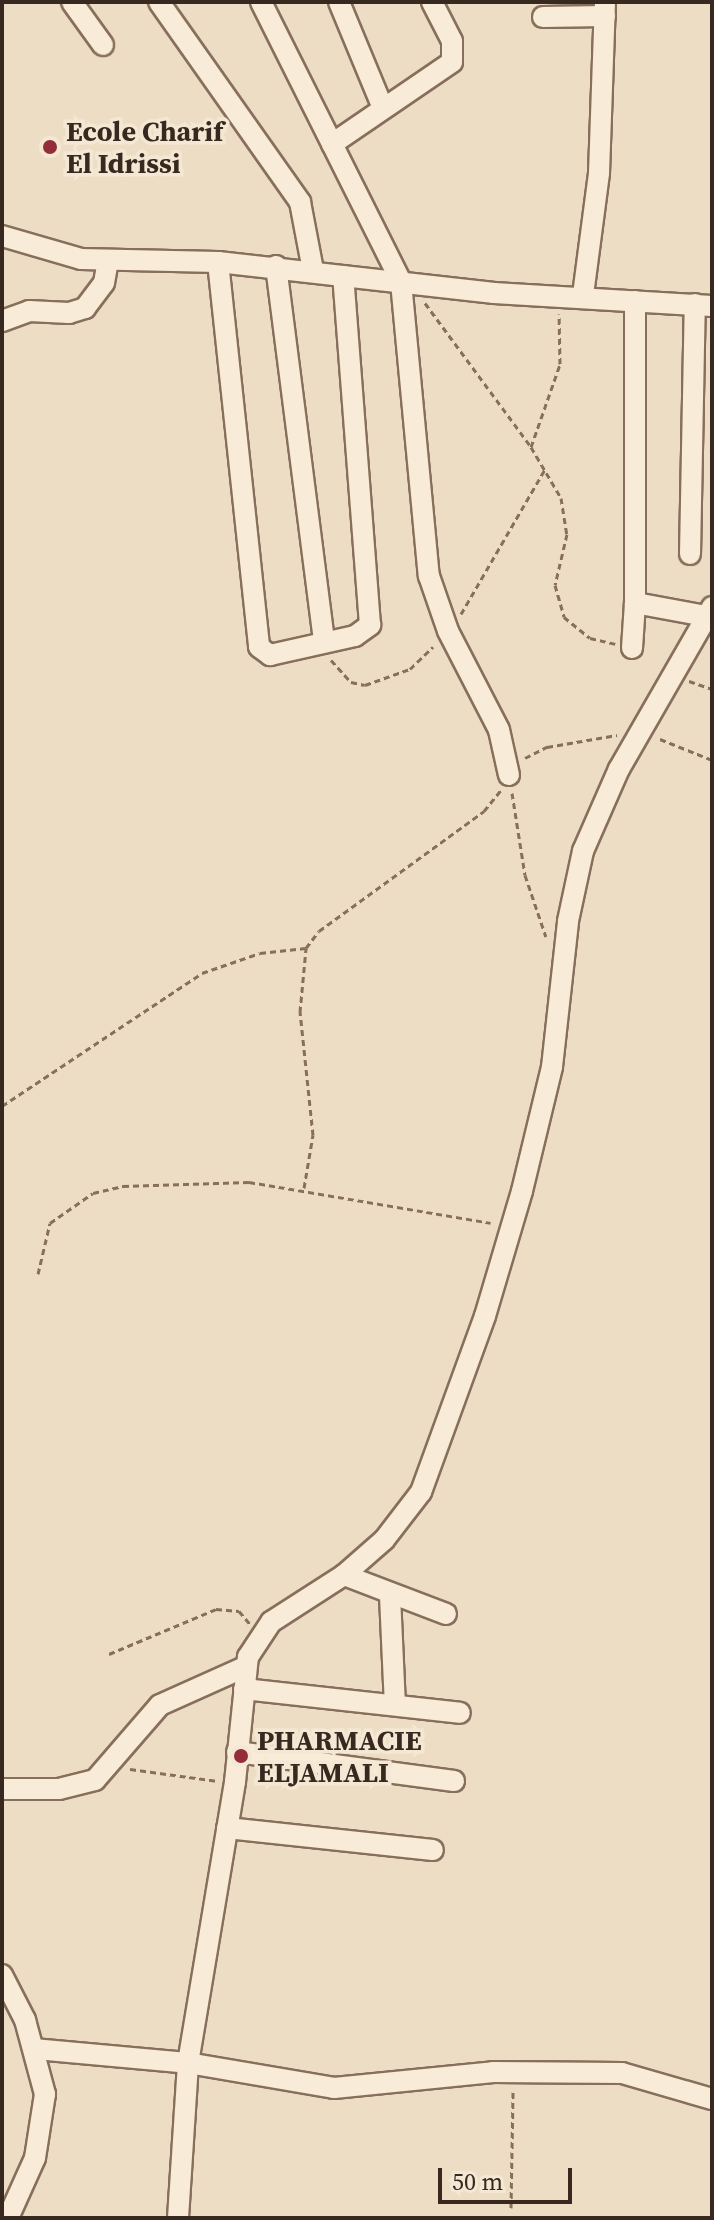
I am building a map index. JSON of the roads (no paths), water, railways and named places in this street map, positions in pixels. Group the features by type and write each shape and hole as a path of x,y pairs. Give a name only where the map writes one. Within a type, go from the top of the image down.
{"street":[{"path":"72,2 103,45"},
{"path":"159,2 300,202 313,270"},
{"path":"339,2 383,108"},
{"path":"332,144 452,62 452,41 432,2"},
{"path":"263,3 332,144 405,282 429,576 448,631 499,730 509,775"},
{"path":"543,17 605,9 599,173 583,295"},
{"path":"2,236 108,261 276,266 405,282 704,305 690,554"},
{"path":"2,321 29,311 69,313 85,308 104,283 108,261"},
{"path":"218,262 259,647 270,655 366,632 371,609 343,276"},
{"path":"276,266 324,642"},
{"path":"632,648 635,603 635,301"},
{"path":"178,2218 188,2063 235,1782 245,1667 258,1639 271,1622 344,1575 384,1540 421,1492 511,1229 552,1067 568,921 583,851 670,673 709,612 635,603"},
{"path":"344,1575 390,1596 446,1614"},
{"path":"390,1596 395,1705"},
{"path":"2,1789 70,1787 95,1780 160,1705 245,1667"},
{"path":"244,1689 460,1713"},
{"path":"237,1752 454,1781"},
{"path":"227,1828 433,1850"},
{"path":"2,1975 35,2049 45,2094 42,2129 10,2206"},
{"path":"35,2049 188,2063 334,2088 514,2072 622,2073 712,2099"}],"place":[{"name":"Ecole Charif El Idrissi","path":"50,147"},
{"name":"PHARMACIE ELJAMALI","path":"241,1756"}]}
